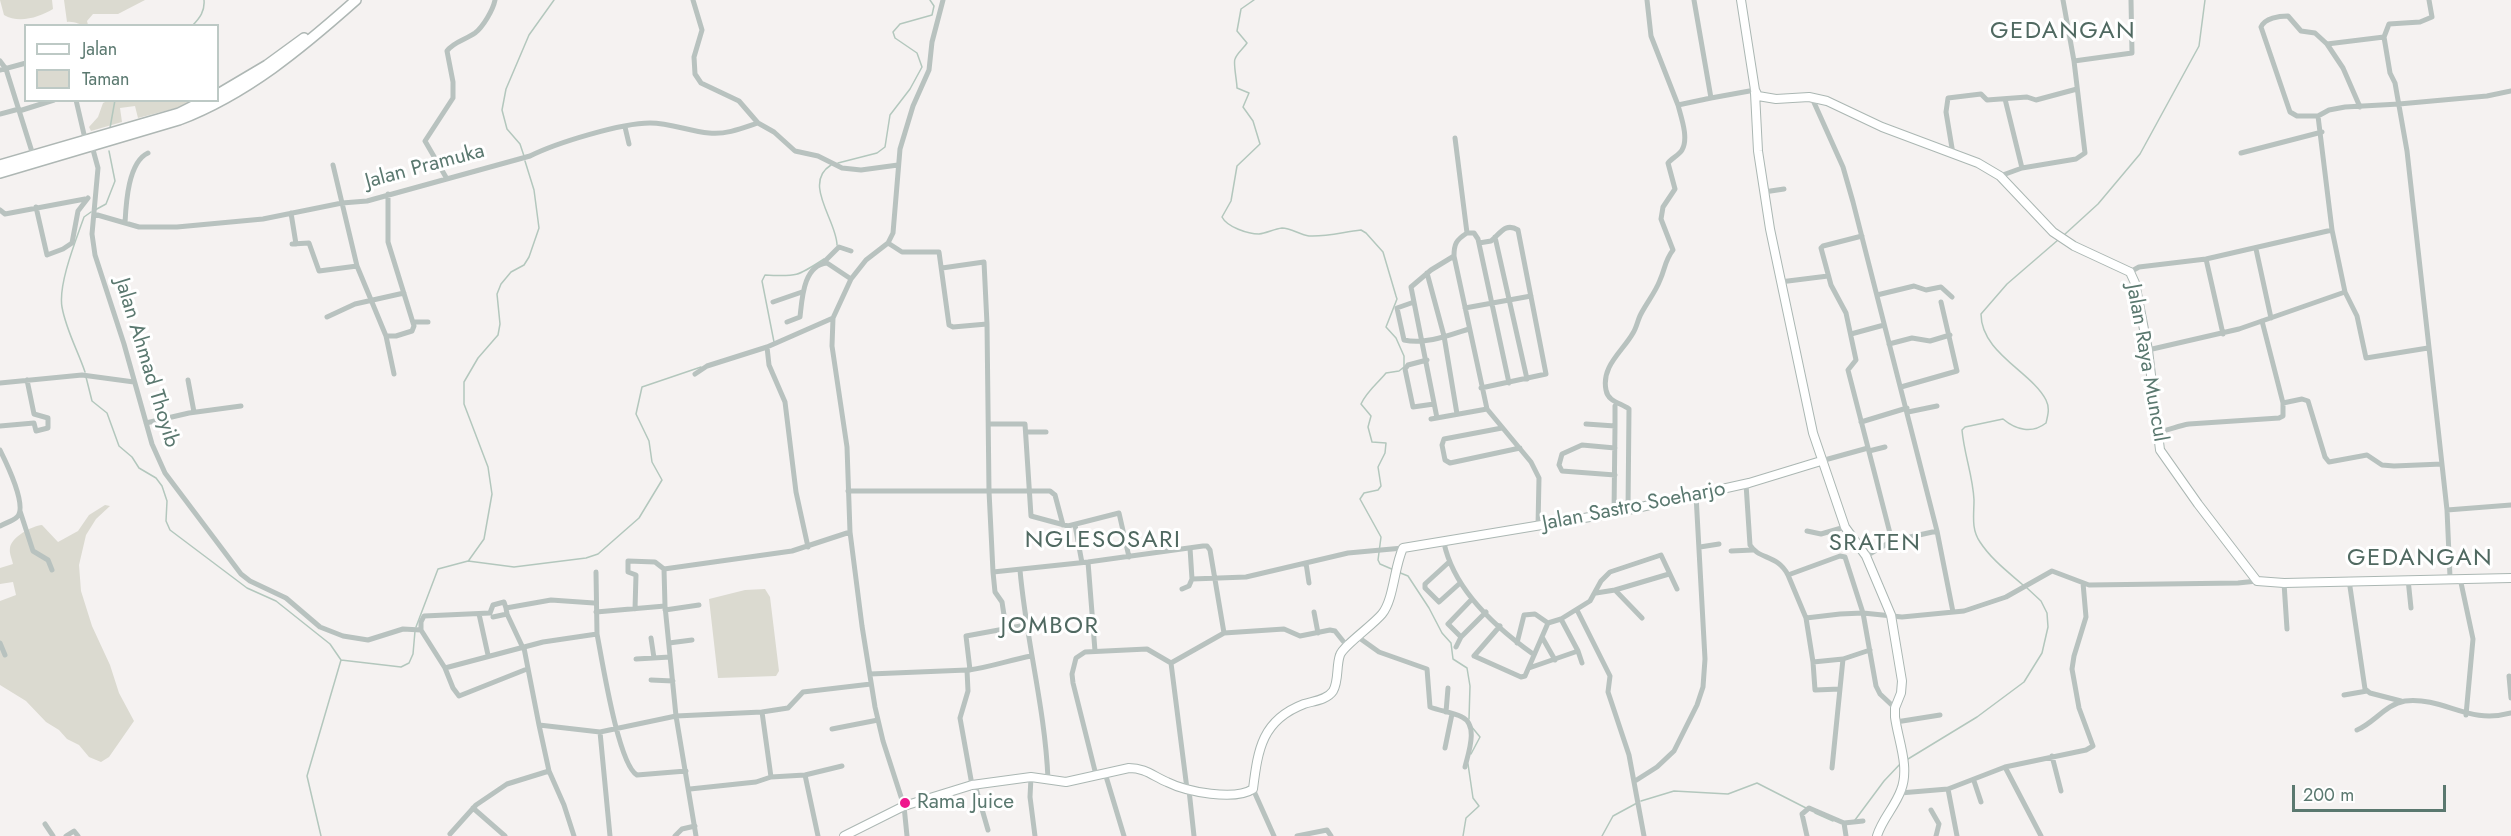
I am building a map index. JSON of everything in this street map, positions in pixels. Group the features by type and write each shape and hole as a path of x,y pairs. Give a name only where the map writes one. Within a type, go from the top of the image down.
{"highway":[{"path":"219,101 278,66 347,0"},
{"path":"219,93 299,46 356,0"},
{"path":"158,122 201,102"},
{"path":"0,173 158,122 186,117 217,102"},
{"path":"0,165 33,155 88,144"}],"street":[{"path":"447,179 425,142 453,98 453,82 447,51 451,46 478,30 494,6 495,0"},
{"path":"693,0 702,30 694,57 698,79 710,88 739,101 758,123 774,132 795,151 828,161 842,168 861,170 898,165"},
{"path":"906,836 904,806 878,720 871,684 850,532 847,447 833,362 834,318 851,279 866,260 888,243 895,221 898,165 904,132 929,70 943,0"},
{"path":"1629,510 1629,409 1607,395 1606,379 1611,361 1633,334 1641,312 1661,279 1665,263 1673,250 1661,219 1663,207 1676,189 1668,163 1682,151 1684,145 1678,105 1651,36 1647,0"},
{"path":"1694,0 1712,98"},
{"path":"1742,0 1755,92 1755,113 1764,192 1804,397 1821,461 1845,527 1866,556 1891,615 1902,681 1901,693 1895,708 1905,773 1900,793 1880,825 1877,836"},
{"path":"2000,176 2022,168 2063,162 2083,155 2085,150 2074,61 2063,0"},
{"path":"2074,61 2132,53 2131,0"},
{"path":"2429,0 2432,16 2420,22 2389,24 2384,37 2407,151 2447,510 2450,578"},
{"path":"2360,107 2343,68 2327,44 2315,33 2301,31 2288,16 2271,18 2261,24 2290,112 2300,117 2318,116 2333,109 2360,107 2399,104 2487,96 2511,91"},
{"path":"2327,44 2384,37"},
{"path":"0,61 33,155"},
{"path":"3,69 24,64"},
{"path":"1953,154 1946,112 1948,98 1981,94 1987,100 2027,97 2036,100 2077,89"},
{"path":"1678,105 1755,92"},
{"name":"Jalan Raya Muncul","path":"1755,92 1771,99 1812,98 1827,101 1882,127 1978,163 2000,176 2054,232 2074,246 2130,272 2135,283 2148,350 2156,432 2160,450 2257,581"},
{"path":"1812,98 1843,167 1862,236 1937,531 1953,612"},
{"path":"2005,99 2022,168"},
{"path":"0,114 47,102"},
{"name":"Jalan Ahmad Thoyib","path":"77,102 88,144 99,168 92,234 95,255 146,423 165,473 240,574 286,598 320,627 343,636 368,640 403,630 420,630"},
{"path":"2318,116 2322,132 2332,230 2345,292 2357,316 2366,358 2428,348"},
{"name":"Jalan Pramuka","path":"94,212 125,223 151,228 263,219 342,203 367,201 640,124 661,123 716,134 758,123"},
{"path":"625,127 629,144"},
{"path":"2241,153 2322,132"},
{"path":"1455,138 1467,233"},
{"path":"125,223 128,187 143,155 148,153"},
{"path":"333,165 357,266 386,336 394,374"},
{"path":"1764,192 1784,189"},
{"path":"386,336 396,336 412,331 413,322 388,242 388,194"},
{"path":"0,210 3,214 96,196"},
{"path":"36,207 47,255 72,243 78,211 88,198"},
{"path":"291,213 294,244 310,244 316,269 319,272 357,266"},
{"path":"1479,243 1491,241 1498,231 1505,228 1513,227 1518,230 1545,374 1481,388"},
{"path":"2130,272 2139,267 2206,259 2256,249 2332,230"},
{"path":"1509,383 1479,243 1476,234 1467,233 1457,239 1454,256 1481,388 1487,409 1520,448 1539,478 1538,526"},
{"path":"1862,236 1822,246 1828,276 1834,293 1843,304 1851,334 1856,360 1848,369 1892,542"},
{"path":"1495,237 1527,379"},
{"path":"888,243 903,252 939,252 949,325 953,327 987,324"},
{"path":"787,322 800,317 802,292 808,279 839,247 850,251"},
{"path":"2256,249 2271,318"},
{"path":"1454,256 1412,285 1427,360 1434,418 1487,409"},
{"path":"2206,259 2223,334"},
{"path":"942,268 984,262 989,424 988,491 995,593 1002,602 1006,628"},
{"path":"823,263 851,279"},
{"path":"1427,273 1444,336 1457,414"},
{"path":"1780,282 1828,276"},
{"path":"1877,295 1914,286 1925,290 1941,287 1952,297"},
{"path":"773,302 802,292"},
{"path":"2148,350 2223,334 2345,292"},
{"path":"327,317 355,304 404,293"},
{"path":"1465,308 1531,296"},
{"path":"1414,302 1397,308 1402,337 1407,342 1469,329"},
{"path":"1900,387 1957,371 1941,302"},
{"path":"695,374 707,366 767,346 834,318"},
{"path":"2156,432 2170,431 2189,424 2283,416 2283,403 2262,321"},
{"path":"413,322 428,322"},
{"path":"1851,334 1884,325"},
{"path":"1889,344 1912,338 1930,341 1950,335"},
{"path":"767,346 769,365 785,402 796,492 808,547"},
{"path":"1427,360 1408,365 1405,369 1413,407 1434,404"},
{"path":"0,383 82,375 134,382"},
{"path":"27,380 36,430 47,430 48,418 34,414"},
{"path":"188,380 194,412"},
{"path":"2283,403 2302,399 2308,401 2325,457 2329,462 2367,454 2382,465 2442,464"},
{"path":"146,423 194,412 241,406"},
{"path":"1614,513 1615,406"},
{"path":"1861,422 1907,410 1937,406"},
{"path":"0,426 34,423"},
{"path":"989,424 1024,423 1031,515 1063,525 1075,525 1119,513 1129,557"},
{"path":"1586,424 1615,426"},
{"path":"1502,428 1444,439 1442,445 1445,460 1449,463 1520,448"},
{"path":"1026,432 1046,432"},
{"path":"1907,445 1915,443"},
{"path":"1615,448 1577,446 1562,454 1559,465 1562,471 1615,475"},
{"path":"1821,461 1885,447"},
{"path":"0,450 19,497 33,551 48,560 51,570"},
{"name":"Jalan Sastro Soeharjo","path":"1403,548 1444,543 1629,510 1746,484 1821,461"},
{"path":"1746,484 1749,542 1753,550"},
{"path":"848,491 1050,491 1054,493 1063,525"},
{"path":"1635,781 1657,767 1674,751 1694,712 1703,687 1706,658 1696,495"},
{"path":"2447,510 2511,505"},
{"path":"0,526 18,516 21,511"},
{"path":"1075,525 1085,563 1095,651"},
{"path":"1807,531 1821,534 1845,527"},
{"path":"1866,556 1892,542 1937,531"},
{"path":"635,609 636,574 628,572 628,561 655,562 664,569 808,547 850,532"},
{"path":"1444,543 1448,563 1459,584 1517,643 1533,654"},
{"path":"1700,547 1719,544"},
{"path":"993,572 1085,563 1207,546 1224,633"},
{"path":"1182,589 1189,586 1192,579 1190,548"},
{"path":"1192,579 1246,577 1348,553 1403,548 1384,612 1340,654 1333,691 1326,697 1292,710 1268,728 1258,752 1254,789 1274,836"},
{"path":"1731,551 1753,550 1781,563 1806,618 1815,690 1840,689"},
{"path":"1500,626 1474,656 1518,677 1525,676 1548,623 1561,619 1590,601 1601,581 1610,572 1661,555 1677,589"},
{"path":"1788,575 1844,556 1863,613 1878,691 1895,708"},
{"path":"1306,563 1309,583"},
{"path":"1448,563 1425,584 1425,588 1439,602 1459,584"},
{"path":"664,569 665,608 676,716 690,789 696,836"},
{"path":"1020,570 1048,779"},
{"path":"1806,618 1863,613 1902,617 1953,612 1989,604 2006,597 2052,571 2084,583 2117,585 2511,578"},
{"path":"596,572 594,603 597,634 616,728 629,766 635,775 686,771"},
{"path":"1596,593 1615,591 1669,574"},
{"path":"2460,578 2473,639 2466,715"},
{"path":"2408,579 2411,608"},
{"path":"2349,580 2362,675 2367,691"},
{"path":"1900,793 1948,789 1974,781 2005,767 2086,750 2093,746 2079,708 2072,669 2086,617 2084,583"},
{"path":"2284,583 2287,629"},
{"path":"1615,591 1642,618"},
{"path":"1461,637 1448,624 1472,599"},
{"path":"493,617 507,611 551,600 594,603"},
{"path":"527,669 459,696 453,688 446,668 420,630 421,622 424,616 490,613 493,605 503,602 523,648 549,771 574,836"},
{"path":"596,612 699,605"},
{"path":"1577,610 1610,676 1608,692 1635,781 1644,836"},
{"path":"1314,612 1318,633"},
{"path":"1456,647 1461,637 1486,612"},
{"path":"479,614 488,655"},
{"path":"1517,643 1524,615 1534,614 1548,623"},
{"path":"1561,619 1578,651 1581,663"},
{"path":"988,830 974,785 960,718 968,691 966,636 1026,625"},
{"path":"1171,663 1224,633 1284,629 1298,636 1335,631 1347,646"},
{"path":"446,668 488,655 597,634"},
{"path":"1359,637 1379,652 1427,669 1428,704 1432,708 1465,718 1470,726 1470,742 1464,767"},
{"path":"1542,637 1555,660"},
{"path":"651,638 654,658"},
{"path":"669,643 692,640"},
{"path":"0,643 5,655"},
{"path":"1096,776 1072,674 1076,658 1080,654 1095,651 1147,649 1171,663"},
{"path":"1812,662 1843,659 1870,650"},
{"path":"1529,668 1578,651"},
{"path":"870,674 968,670 999,665 1010,660 1031,656"},
{"path":"636,659 670,657"},
{"path":"1832,768 1843,659"},
{"path":"1171,663 1194,836"},
{"path":"2509,676 2511,698"},
{"path":"651,680 674,681"},
{"path":"539,725 600,732 676,716 762,712 788,708 803,692 871,684"},
{"path":"1445,748 1449,713 1448,688"},
{"path":"2344,694 2367,691 2402,702 2430,702 2466,715 2484,717 2511,713"},
{"path":"2357,730 2367,726 2377,716 2402,702"},
{"path":"762,712 771,777"},
{"path":"1896,723 1940,715"},
{"path":"832,729 878,720"},
{"path":"600,732 610,836"},
{"path":"2052,756 2061,791"},
{"path":"690,789 756,782 771,777 805,775 842,766"},
{"path":"2005,767 2041,836"},
{"path":"844,836 904,806 974,785 1030,777 1066,782 1129,768 1139,768 1169,783 1188,789 1241,795 1254,789"},
{"path":"450,834 473,808 507,784 549,771"},
{"path":"1105,773 1124,836"},
{"path":"805,775 818,836"},
{"path":"1030,777 1035,836"},
{"path":"1974,781 1981,802"},
{"path":"1948,789 1957,836"},
{"path":"473,808 505,836"},
{"path":"1807,836 1802,814 1807,809 1842,822 1863,821"},
{"path":"1931,810 1939,824 1936,836"},
{"path":"1842,822 1846,836"},
{"path":"45,824 53,836"},
{"path":"675,836 682,829 695,826"},
{"path":"1298,836 1327,830 1331,836"},
{"path":"66,836 74,831 78,836"}],"green space":[{"path":"0,0 52,0 53,9 36,17 10,18 4,15"},
{"path":"64,0 145,0 118,14 93,14 87,21 88,24 67,22"},
{"path":"191,102 138,118 135,106 120,108 122,122 91,131 89,127 98,117 103,103"},
{"path":"105,505 110,506 96,519 86,535 79,565 81,591 92,626 110,665 119,693 134,721 109,757 101,762 89,757 79,745 67,739 59,730 46,722 26,701 0,685 0,601 16,595 13,582 0,584 0,568 13,564 11,544 33,527 42,525 58,542 78,531 89,515"},
{"path":"765,589 770,597 779,671 776,676 718,678 709,599 745,590"}],"waterway":[{"path":"194,24 204,8 204,0"},
{"path":"524,156 520,144 507,129 502,110 506,89 529,35 554,0"},
{"path":"838,163 877,153 885,147 890,115 910,89 922,67 917,53 895,38 893,32 900,24 932,15 934,6 930,0"},
{"path":"1254,0 1241,9 1237,31 1247,43 1236,57 1234,64 1237,88 1249,93 1243,107 1253,121 1260,144 1237,166 1231,201 1222,217 1233,227 1254,234 1282,228 1309,236 1361,230 1383,252 1397,299 1386,327 1396,338 1404,356 1404,367 1399,371 1386,373 1369,391 1361,404 1371,416 1368,427 1372,442 1386,443 1385,453 1378,467 1381,486 1378,490 1364,493 1360,499 1381,537 1378,560 1380,564 1394,570"},
{"path":"2064,235 2098,204 2140,154 2199,46 2205,0"},
{"path":"110,128 115,102"},
{"path":"95,210 106,204 115,181 109,151"},
{"path":"469,560 484,539 492,494 488,467 464,404 464,382 478,358 498,335 500,324 497,294 501,284 511,272 524,265 539,228 534,190 525,161"},
{"path":"831,165 823,173 820,192 836,235 837,245"},
{"path":"85,372 66,324 61,297 72,250 84,217 91,212"},
{"path":"2023,585 1994,560 1975,532 1973,491 1962,430 1965,427 2003,419 2013,426 2024,429 2035,429 2046,423 2048,414 2046,400 2030,380 1989,340 1983,328 1981,314 2007,284 2058,240"},
{"path":"774,342 762,281 765,275 797,274 824,259"},
{"path":"416,627 438,569 468,561 514,567 586,558 598,554 639,518 662,480 652,462 649,441 636,414 642,387 701,367"},
{"path":"86,377 92,401 107,413 119,446 132,457 139,468 156,478 162,486 167,501 166,521 170,530 247,588 276,601 330,644 341,660"},
{"path":"1398,572 1408,576 1429,608 1442,633 1451,643 1453,659 1467,668 1470,686 1469,719"},
{"path":"1908,759 1977,717 2024,682 2042,653 2048,627 2047,613 2041,601 2027,588"},
{"path":"321,836 307,776 341,660 401,667 409,663 413,654 415,631"},
{"path":"1471,726 1480,737 1471,754"},
{"path":"1855,820 1884,781 1901,763"},
{"path":"1463,836 1466,818 1479,806 1473,798 1468,764"},
{"path":"1641,801 1674,791 1728,794 1757,783 1806,808"},
{"path":"1602,836 1613,816 1637,803"},
{"path":"1815,813 1833,821"}],"place":[{"name":"Rama Juice","path":"905,803"}],"district":[{"name":"GEDANGAN","path":"2063,32"},
{"name":"NGLESOSARI","path":"1103,541"},
{"name":"SRATEN","path":"1875,544"},
{"name":"GEDANGAN","path":"2420,559"},
{"name":"JOMBOR","path":"1050,627"}]}
